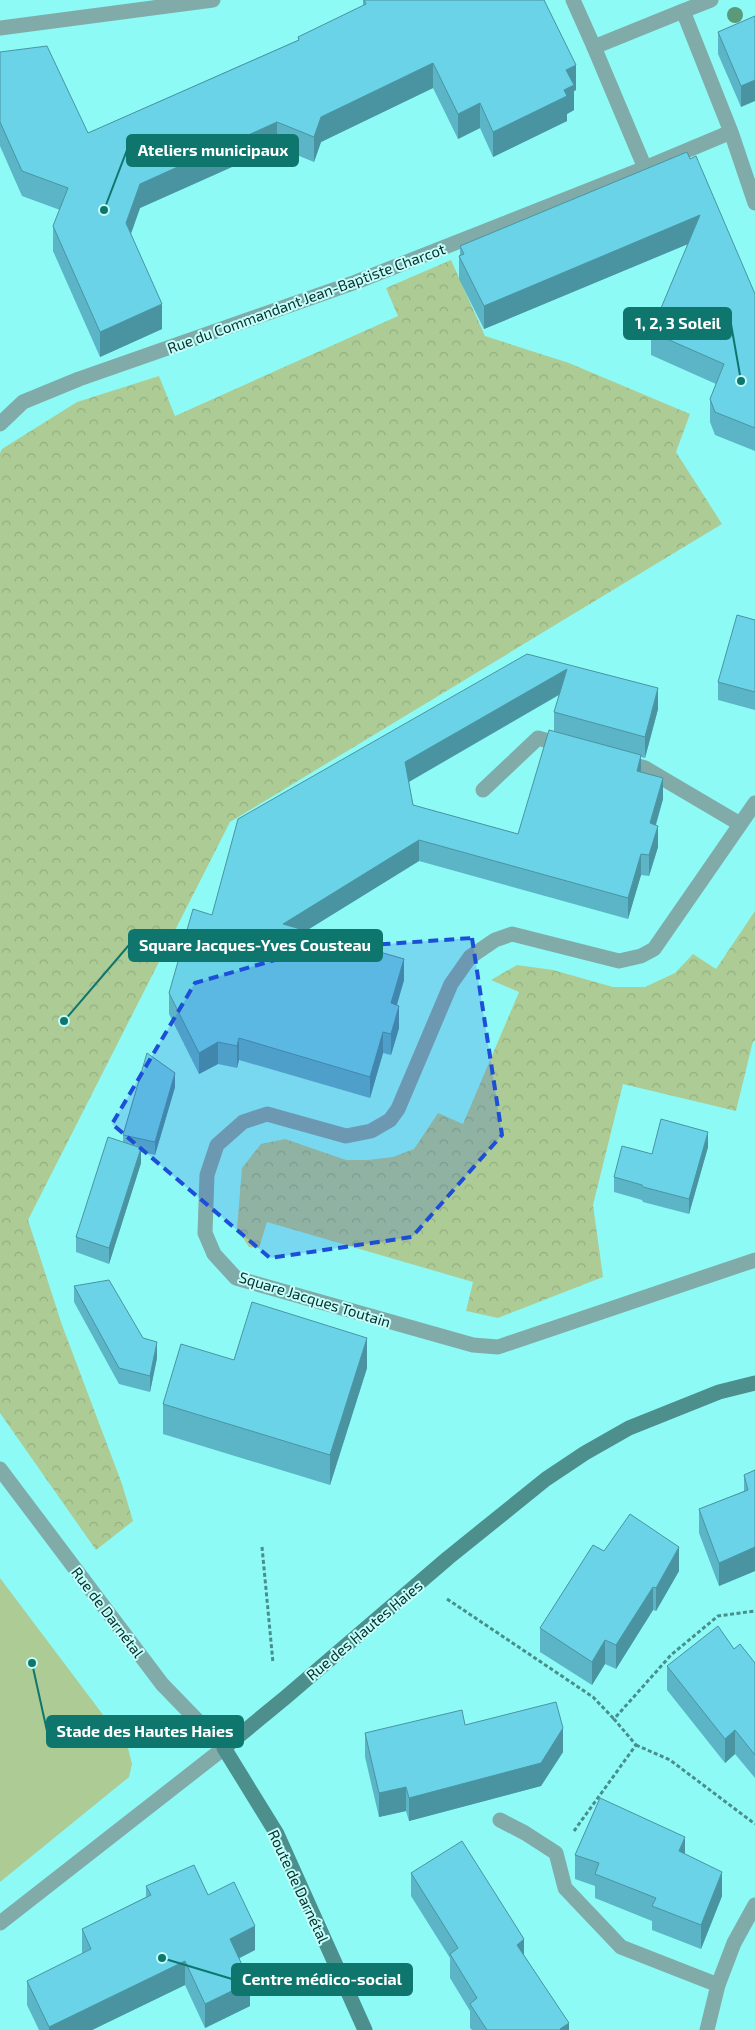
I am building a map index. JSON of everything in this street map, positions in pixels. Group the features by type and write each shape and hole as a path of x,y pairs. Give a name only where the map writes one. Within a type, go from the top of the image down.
{"street":[{"path":"0,28 213,0"},
{"path":"573,0 645,168"},
{"path":"594,47 712,0"},
{"path":"683,11 731,132 750,170 755,203"},
{"name":"Rue du Commandant Jean-Baptiste Charcot","path":"0,424 23,402 79,379 356,282 731,132"},
{"path":"483,790 538,738 582,750"},
{"path":"609,758 645,768 740,824"},
{"name":"Square Jacques Toutain","path":"755,803 654,949 641,956 619,962 512,934 495,940 470,957 451,984 398,1109 390,1120 371,1131 346,1136 267,1114 242,1122 217,1145 207,1176 205,1233 214,1254 236,1278 473,1345 498,1347 755,1260"},
{"name":"Rue des Hautes Haies","path":"0,1923 224,1748 448,1558 546,1479 584,1453 629,1428 719,1392 755,1383"},
{"name":"Rue de Darnétal","path":"0,1469 162,1684 224,1748"},
{"name":"Route de Darnétal","path":"224,1748 277,1834 365,2030"},
{"path":"500,1820 556,1853 565,1888 621,1946 718,1985"},
{"path":"707,2030 718,1985 734,1943 755,1905"}],"path":[{"path":"262,1547 273,1663"},
{"path":"447,1599 593,1697 636,1745 670,1760 755,1824"},
{"path":"614,1719 671,1655 718,1616 755,1611"},
{"path":"556,1853 574,1832 636,1745"}],"highlighted area":[{"path":"472,938 502,1135 412,1237 270,1258 112,1124 195,983 313,949"}],"green space":[{"path":"451,260 485,336 569,363 690,414 676,452 722,524 230,822 28,1220 62,1325 122,1484 133,1521 96,1550 0,1413 0,453 2,449 77,402 159,376 175,416 398,316 386,288"},
{"path":"755,911 755,1041 753,1041 736,1111 623,1084 593,1205 603,1277 498,1318 466,1311 473,1282 267,1222 259,1248 249,1247 237,1229 242,1168 261,1144 285,1139 346,1160 368,1160 393,1157 414,1149 438,1113 463,1124 519,992 491,980 517,965 553,970 613,987 645,987 675,973 693,954 716,969"},
{"path":"0,1578 128,1748 132,1764 129,1777 0,1882"}],"building":[{"path":"364,0 544,0 576,65 566,70 574,85 564,90 567,96 493,132 480,103 458,114 433,63 321,117 314,137 277,122 140,184 126,223 162,304 100,332 53,226 68,188 22,171 0,122 0,52 47,46 88,133 299,40 298,37 366,4"},
{"path":"755,16 755,80 741,86 718,32"},
{"path":"687,152 690,159 696,156 755,294 755,428 715,412 710,399 724,364 651,332 700,215 484,306 459,256 464,254 460,246"},
{"path":"737,615 755,620 755,692 718,682"},
{"path":"527,654 658,688 645,737 554,712 567,669 405,762 413,805 518,834 549,730 641,755 637,771 663,778 650,823 658,826 649,855 641,854 628,898 419,840 283,924 404,959 391,1003 399,1006 391,1034 383,1032 370,1077 239,1038 237,1046 218,1042 199,1053 169,993 193,909 212,915 238,819"},
{"path":"147,1053 175,1073 155,1142 123,1135"},
{"path":"661,1119 708,1132 689,1199 614,1177 622,1146 652,1154"},
{"path":"108,1137 141,1148 109,1248 76,1237"},
{"path":"109,1280 143,1338 157,1342 150,1376 119,1368 74,1286"},
{"path":"252,1302 367,1338 330,1455 163,1404 181,1344 234,1360"},
{"path":"755,1470 755,1547 719,1563 699,1509 748,1490 744,1475"},
{"path":"630,1514 679,1547 656,1588 653,1587 616,1645 605,1640 592,1662 540,1628 593,1545 604,1551"},
{"path":"718,1626 734,1649 740,1644 755,1663 755,1755 735,1730 725,1739 667,1666"},
{"path":"556,1702 563,1728 541,1763 409,1798 406,1787 379,1793 365,1733 462,1710 465,1725"},
{"path":"600,1798 685,1837 679,1851 722,1872 701,1925 652,1906 656,1898 595,1874 599,1863 575,1855"},
{"path":"462,1841 524,1939 517,1945 569,2023 561,2030 487,2030 470,2004 477,1998 450,1954 458,1948 411,1873"},
{"path":"194,1865 208,1895 234,1882 255,1926 230,1939 250,1982 205,2004 185,1961 49,2027 27,1981 91,1949 82,1929 151,1895 146,1886"}],"place":[{"name":"Ateliers municipaux","path":"104,210"},
{"name":"1, 2, 3 Soleil","path":"741,381"},
{"name":"Square Jacques-Yves Cousteau","path":"64,1021"},
{"name":"Stade des Hautes Haies","path":"32,1663"},
{"name":"Centre médico-social","path":"162,1958"}]}
